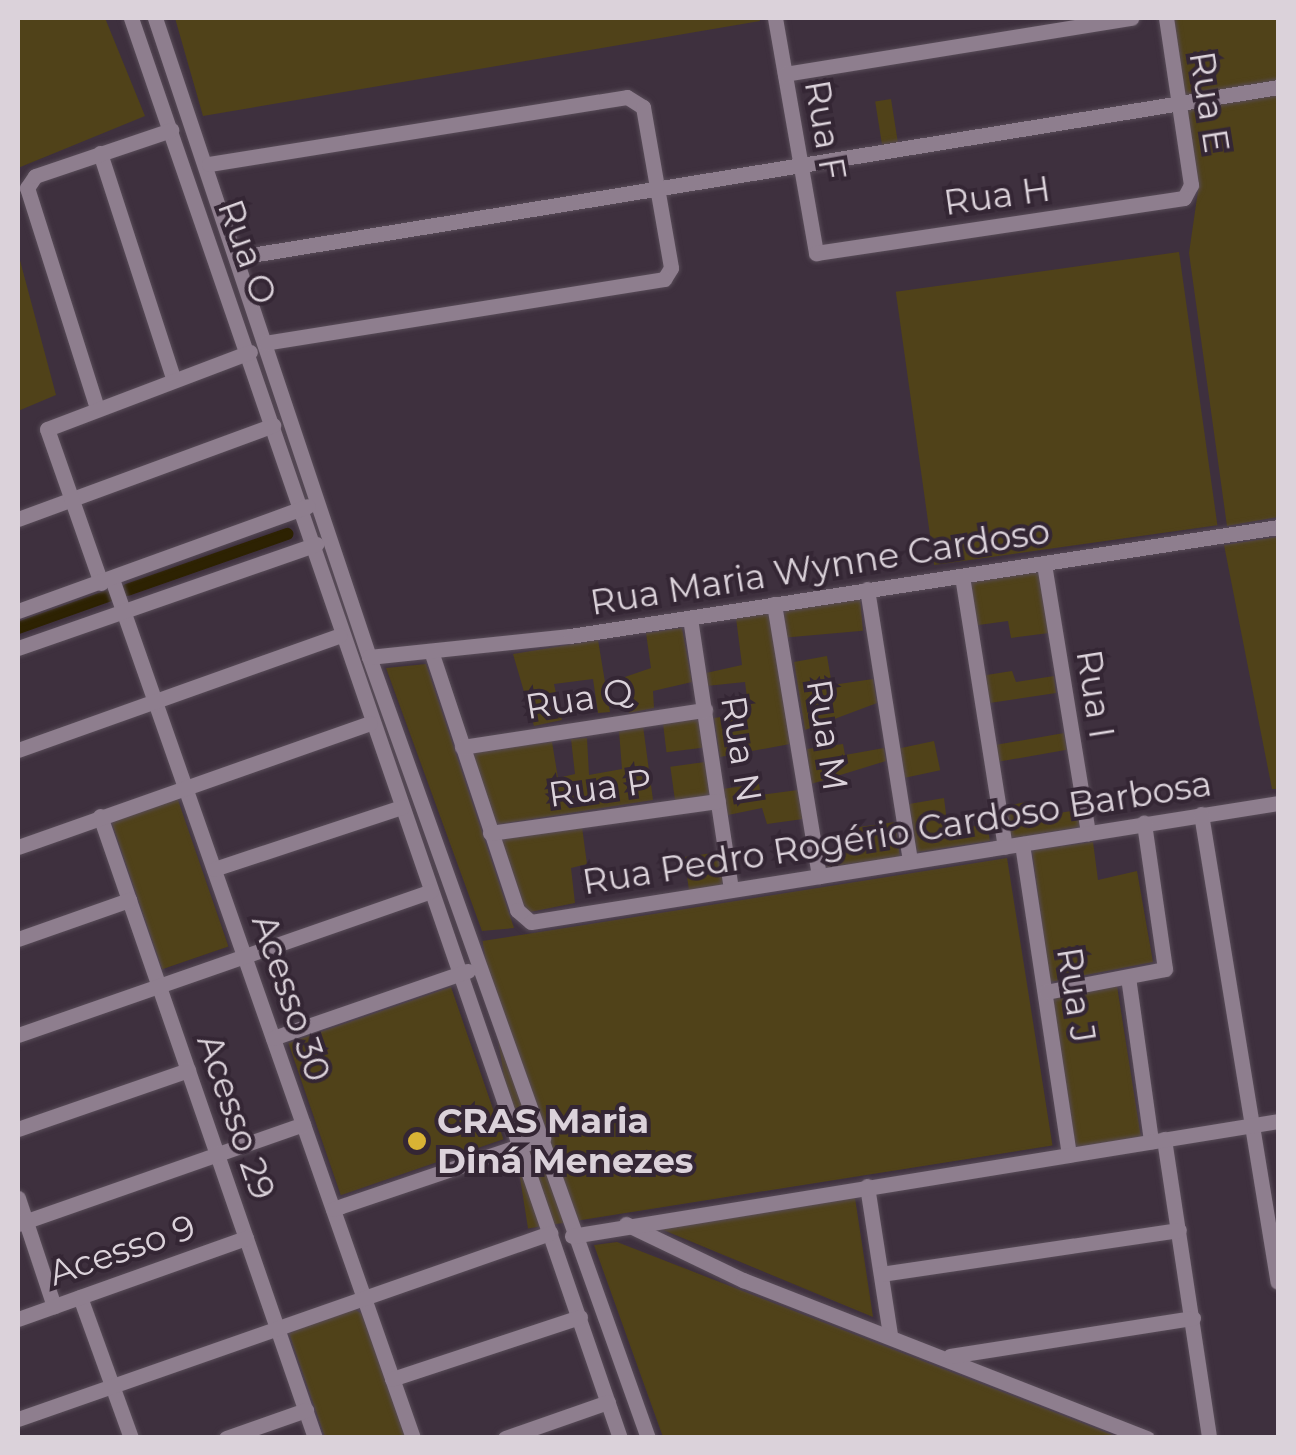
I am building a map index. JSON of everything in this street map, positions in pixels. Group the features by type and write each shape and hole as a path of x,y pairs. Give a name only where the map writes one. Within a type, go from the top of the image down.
{"street":[{"name":"Rua O","path":"131,18 250,352 305,547 317,567 338,636 402,807 620,1438"},
{"name":"Rua O","path":"155,18 209,164 369,656 648,1438"},
{"name":"Rua F","path":"774,18 816,253"},
{"path":"785,74 1132,18"},
{"name":"Rua E","path":"1166,18 1187,196"},
{"path":"239,257 1278,87"},
{"path":"209,164 635,99 658,188 667,276 266,343"},
{"path":"170,130 100,153 27,188 96,405 250,352"},
{"path":"100,153 174,378"},
{"name":"Rua H","path":"816,253 1187,196"},
{"name":"Acesso 30","path":"96,405 47,429 70,501 124,611 412,1438"},
{"path":"18,519 273,425"},
{"path":"18,611 321,500"},
{"name":"Rua Maria Wynne Cardoso","path":"369,656 432,654 690,618 1278,527"},
{"path":"18,648 332,539"},
{"path":"317,567 338,562"},
{"name":"Rua I","path":"1044,564 1088,833"},
{"path":"962,576 1005,847"},
{"path":"867,589 910,860"},
{"name":"Rua M","path":"774,604 819,876"},
{"name":"Rua N","path":"690,618 732,890"},
{"path":"18,750 338,636"},
{"path":"432,654 490,834"},
{"name":"Rua Q","path":"462,747 704,710"},
{"path":"18,847 370,723"},
{"name":"Rua P","path":"490,834 718,801"},
{"name":"Rua Pedro Rogério Cardoso Barbosa","path":"490,834 524,920 1278,802"},
{"path":"214,869 402,807"},
{"path":"1202,814 1253,1125 1273,1212 1278,1282"},
{"name":"Acesso 29","path":"100,816 315,1438"},
{"path":"1046,992 1128,977 1167,965 1144,824"},
{"name":"Rua J","path":"1022,844 1069,1154"},
{"path":"18,1035 430,891"},
{"path":"18,939 129,900"},
{"path":"273,1038 481,966"},
{"path":"1128,977 1179,1230 1209,1438"},
{"path":"19,1124 188,1070"},
{"path":"18,1419 364,1298 553,1239 626,1224 1278,1121"},
{"path":"22,1223 303,1124"},
{"path":"333,1209 543,1138"},
{"path":"866,1186 890,1335"},
{"path":"18,1198 22,1223 54,1306"},
{"path":"626,1224 1147,1438"},
{"path":"881,1274 1179,1230"},
{"name":"Acesso 9","path":"18,1319 246,1238"},
{"path":"80,1297 132,1438"},
{"path":"392,1380 580,1316"},
{"path":"946,1356 1193,1318"},
{"path":"506,1438 608,1402"},
{"path":"226,1438 306,1410"}],"shaded area":[{"path":"18,18 105,18 145,116 18,168"},
{"path":"175,18 759,18 760,21 203,116"},
{"path":"1170,18 1278,18 1278,517 1227,526 1189,253 1198,191"},
{"path":"891,99 898,142 882,145 875,102"},
{"path":"1179,252 1217,525 934,565 896,292"},
{"path":"18,253 56,395 18,411"},
{"path":"1277,537 1278,789 1272,789 1224,545"},
{"path":"1039,571 1049,633 1011,638 1008,621 971,626 966,583"},
{"path":"860,597 863,631 786,638 783,604"},
{"path":"770,613 790,744 720,757 714,718 749,713 745,682 706,686 706,673 742,665 736,618"},
{"path":"682,628 692,682 653,691 654,708 629,713 622,678 651,668 646,633"},
{"path":"598,640 610,712 598,713 593,679 554,684 562,720 534,726 513,654"},
{"path":"827,656 832,685 873,679 877,703 805,730 794,662"},
{"path":"426,664 514,928 482,931 386,668"},
{"path":"1012,671 1016,682 1054,676 1056,693 983,704 980,676"},
{"path":"698,713 702,748 667,752 662,717"},
{"path":"643,726 653,800 494,825 470,752 552,742 558,778 575,774 571,739 587,738 589,775 622,769 619,731"},
{"path":"1064,733 1067,750 994,763 991,746"},
{"path":"934,741 940,770 905,778 899,748"},
{"path":"843,744 845,755 884,748 886,761 811,784 807,749"},
{"path":"705,762 710,797 675,802 670,767"},
{"path":"759,784 761,795 798,790 803,819 767,824 762,808 728,815 722,789"},
{"path":"177,797 228,946 162,969 111,820"},
{"path":"944,798 948,830 987,824 990,841 917,852 909,804"},
{"path":"1031,801 1033,817 1078,810 1080,827 1007,839 1002,807"},
{"path":"895,822 900,857 827,867 824,850 861,844 859,827"},
{"path":"582,827 587,864 571,868 575,903 525,913 497,840"},
{"path":"1093,842 1098,880 1137,871 1153,962 1050,982 1032,850"},
{"path":"720,852 725,888 689,893 684,857"},
{"path":"1007,858 1053,1145 528,1228 483,941"},
{"path":"1117,986 1141,1137 1076,1147 1052,996"},
{"path":"451,987 503,1139 341,1195 288,1043"},
{"path":"855,1198 873,1317 656,1227"},
{"path":"617,1242 1118,1437 663,1437 594,1245"},
{"path":"353,1308 362,1314 405,1437 325,1437 289,1333"}],"waterway":[{"path":"127,590 287,534"},
{"path":"18,628 108,596"}],"place":[{"name":"CRAS Maria Diná Menezes","path":"417,1141"}]}
